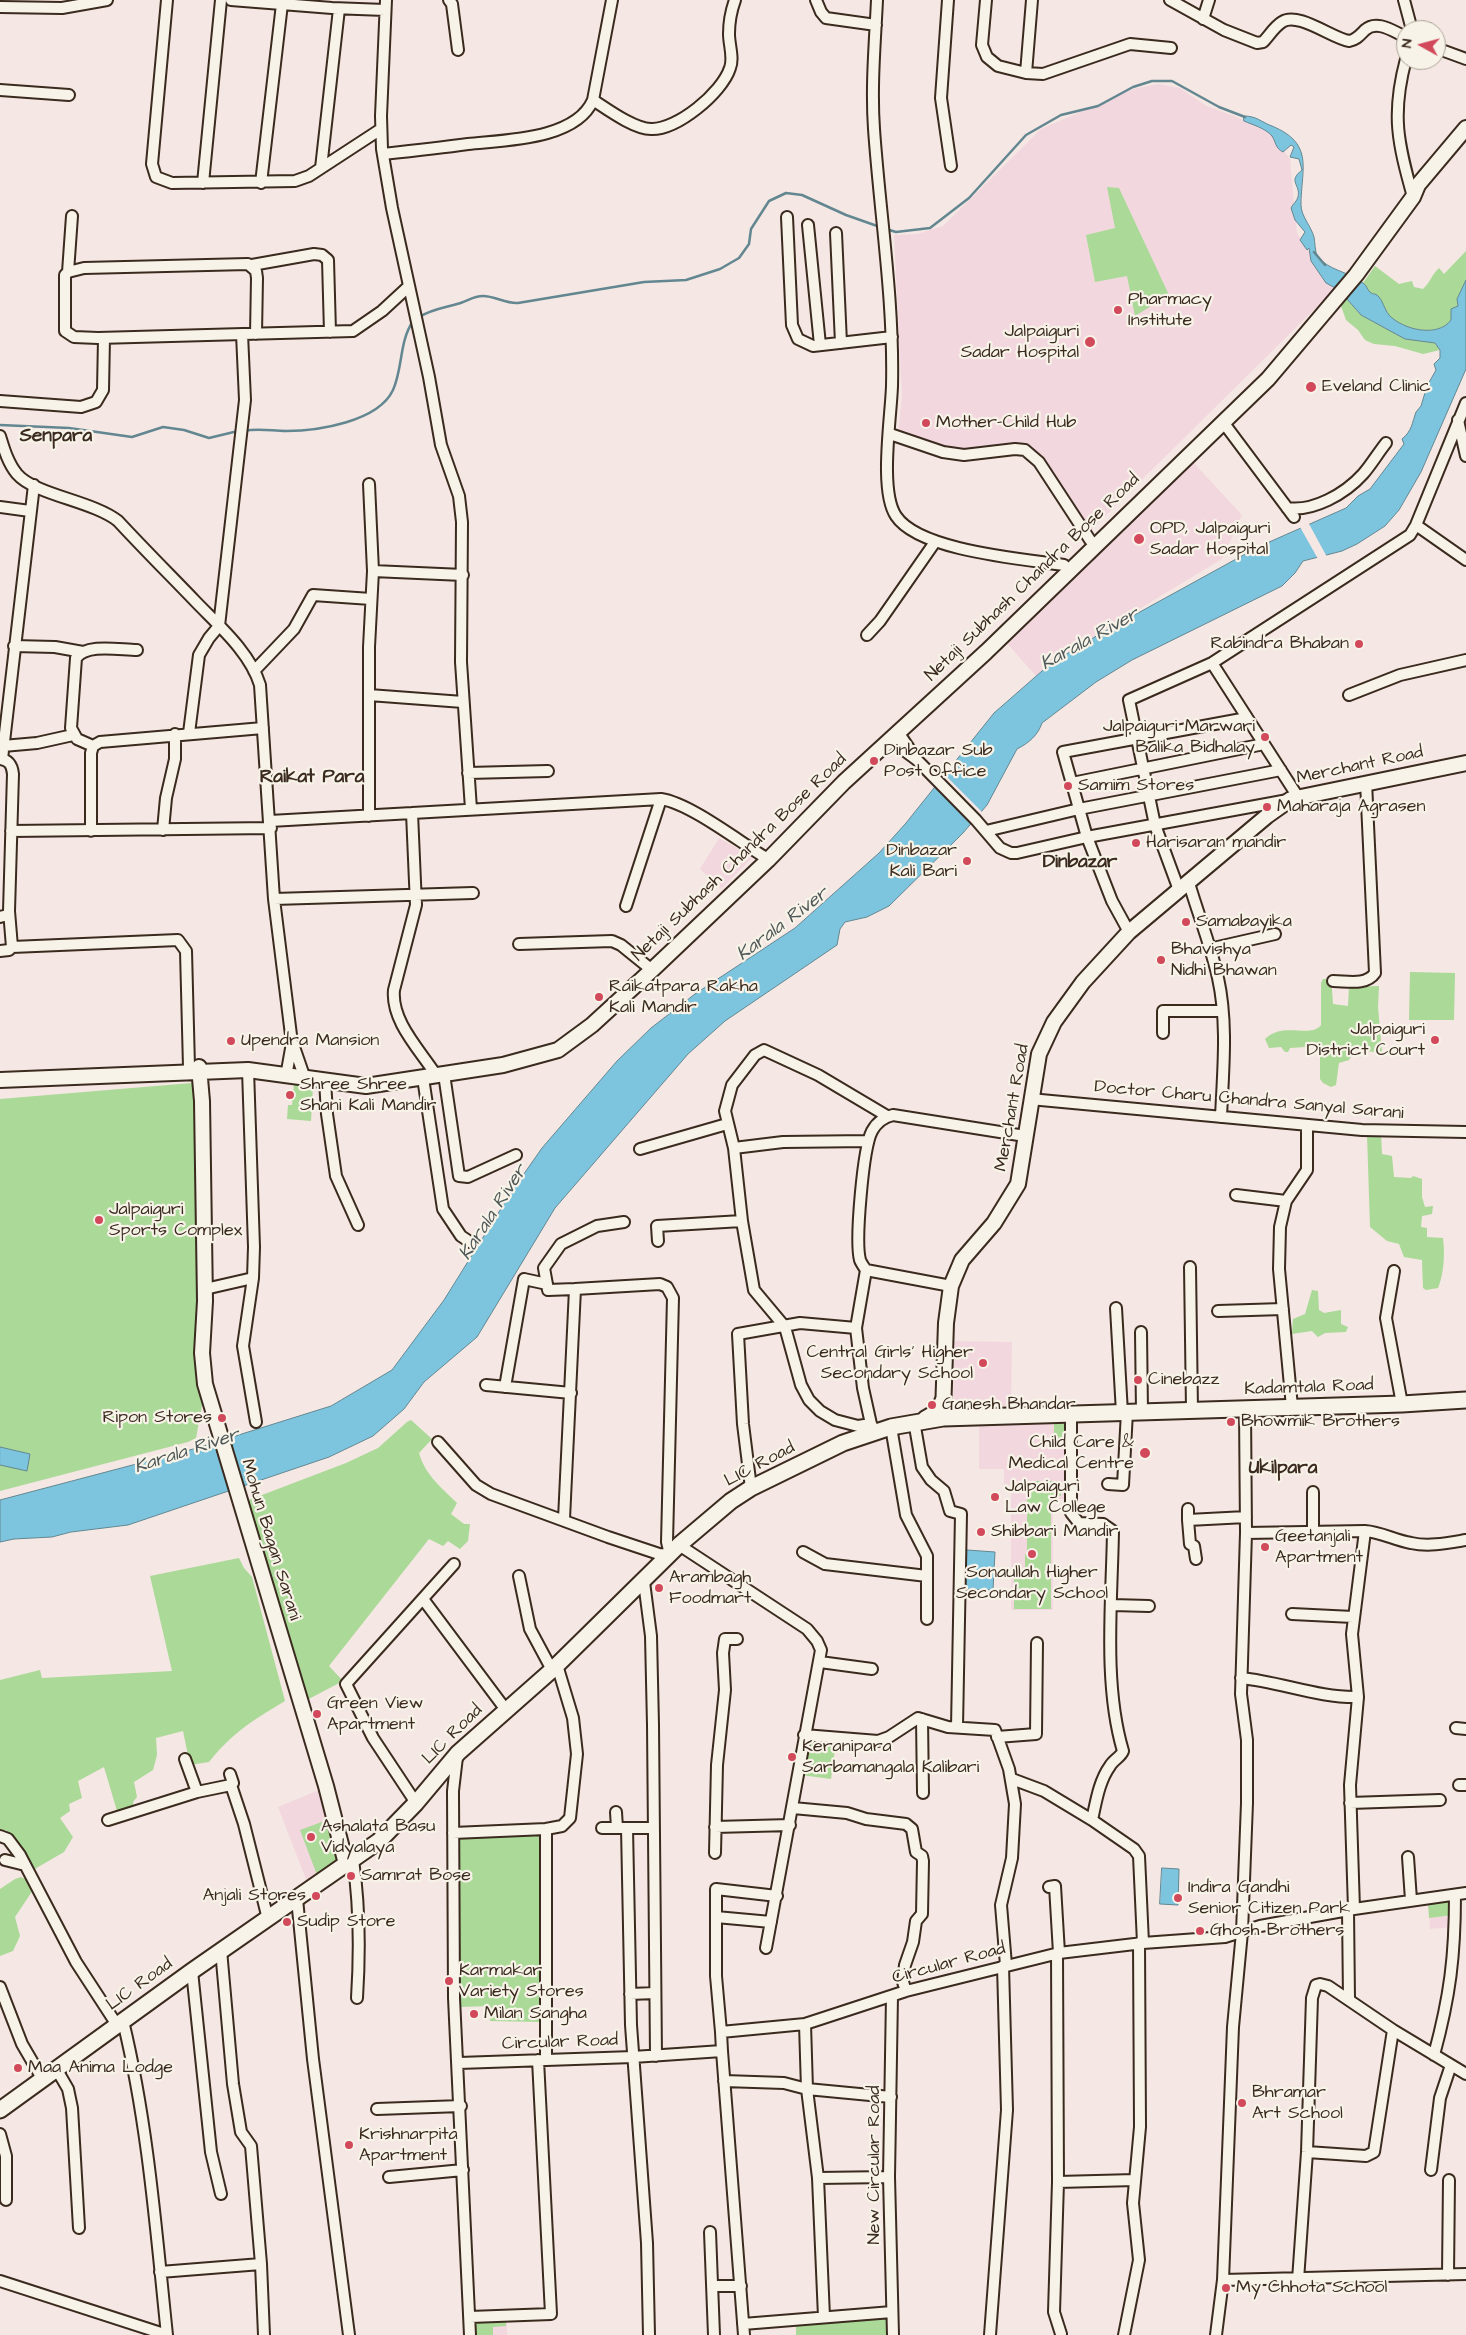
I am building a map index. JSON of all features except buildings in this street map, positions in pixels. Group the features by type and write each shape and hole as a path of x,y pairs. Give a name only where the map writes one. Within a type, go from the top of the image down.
{"main road":[{"name":"Kadamtala Road","path":"943,1418 1402,1404 1466,1400"},
{"path":"919,1421 937,1412 944,1401"},
{"name":"LIC Road","path":"0,2109 57,2070 221,1950 296,1900 378,1841 416,1803 458,1753 555,1667 644,1582 674,1550 731,1500 751,1488 873,1428 891,1427 943,1418"}],"street":[{"path":"0,8 62,8 108,0"},
{"path":"167,0 153,171 156,177 172,183 295,181 321,168 381,129"},
{"path":"203,183 221,0"},
{"path":"231,0 282,4 317,4 339,9 386,5 381,129 383,154 408,287 429,377 444,459 459,496 462,522 463,702 471,809"},
{"path":"449,0 452,4 458,50"},
{"path":"383,154 545,134 583,115 593,100 612,0"},
{"path":"593,100 629,121 650,129 659,128 693,112 707,100 730,68 730,19 735,0"},
{"path":"816,0 826,18 876,26"},
{"path":"877,0 874,128 887,250 892,337 887,482 891,506 901,523 935,542 965,549 1068,566"},
{"path":"948,0 942,98 951,166"},
{"path":"986,0 982,45 987,57 998,66 1026,73 1050,72 1130,44 1171,48"},
{"path":"1026,73 1032,0"},
{"path":"1170,0 1224,30 1257,43 1263,42 1286,20 1314,25 1349,42 1357,39 1368,28 1377,25 1396,33"},
{"path":"1204,19 1210,0"},
{"path":"1404,0 1409,20"},
{"path":"261,183 282,4"},
{"path":"321,168 339,9"},
{"path":"1446,52 1466,59"},
{"path":"1404,70 1398,98 1397,125 1401,154 1413,197"},
{"path":"0,90 68,95"},
{"name":"Netaji Subhash Chandra Bose Road","path":"287,1072 366,1086 503,1063 552,1052 573,1040 765,858 842,780 1268,379 1356,275 1413,197 1418,186 1466,128"},
{"name":"Netaji Subhash Chandra Bose Road","path":"1413,197 1424,190 1466,140"},
{"path":"72,216 68,272 64,282 65,331 74,337 104,338 330,332 359,329 408,287"},
{"path":"786,217 794,333 805,344 820,345 892,337"},
{"path":"808,225 820,345"},
{"path":"836,232 841,343"},
{"path":"68,272 84,268 252,265 314,254 322,255 328,260 330,332"},
{"path":"252,265 257,278 256,334"},
{"path":"189,733 199,655 219,626 245,392 242,334"},
{"path":"0,401 81,407 96,402 103,390 104,338"},
{"name":"Netaji Subhash Chandra Bose Road","path":"842,780 894,736 986,652 1068,566 1090,540 1263,373 1284,359"},
{"path":"1221,1117 1224,1054 1218,979 1209,949 1184,886 1155,825 1129,700 1212,663 1286,620 1372,565 1410,535 1416,525 1466,403"},
{"path":"1458,420 1466,456"},
{"path":"1223,422 1294,518"},
{"path":"890,434 943,452 964,455 1015,448 1024,450 1039,462 1090,540"},
{"path":"0,436 11,465 17,474 34,485 111,515 219,626 254,671 260,685 274,900 292,1043 304,1074"},
{"path":"1287,508 1308,508 1344,489 1363,474 1386,443"},
{"path":"369,484 373,571 369,695 370,816"},
{"path":"12,947 9,911 13,774 12,766 1,759 34,485"},
{"path":"0,507 30,512"},
{"path":"1416,525 1466,560"},
{"path":"867,635 880,621 935,542"},
{"path":"373,571 463,575"},
{"path":"254,671 294,629 313,595 371,599"},
{"path":"14,646 55,647 83,652 136,650"},
{"path":"73,735 70,719 74,666 76,658 83,652"},
{"path":"1349,695 1400,675 1466,660"},
{"path":"894,736 976,820 1000,848 1012,853 1295,798 1281,770 1212,663"},
{"path":"369,695 463,702"},
{"path":"1129,932 1112,901 1087,837 1063,752 1137,740 1247,718"},
{"path":"93,746 107,740 263,728"},
{"path":"163,830 166,798 175,759 174,734"},
{"path":"3,746 37,743 73,735 93,746"},
{"path":"1072,783 1264,744"},
{"path":"91,831 91,753 93,746"},
{"name":"Merchant Road","path":"943,1418 946,1323 951,1286 962,1260 998,1217 1018,1184 1030,1100 1039,1054 1050,1029 1083,982 1129,932 1266,816 1295,798 1466,763"},
{"path":"986,831 1079,809 1281,770"},
{"path":"468,773 548,771"},
{"path":"1333,981 1361,982 1371,978 1375,973 1366,782"},
{"path":"11,831 163,830 270,825 471,809 661,799 669,800 708,821 765,858"},
{"path":"626,906 661,799"},
{"path":"412,813 417,894 414,916 394,990 394,1002 398,1018 434,1075 456,1172 459,1176 468,1177 516,1156"},
{"path":"274,900 473,893"},
{"path":"0,917 8,915 9,911"},
{"path":"1209,949 1275,934"},
{"path":"0,951 9,950 12,947 178,940 186,951 200,1069"},
{"path":"518,944 612,941 621,945 649,968"},
{"path":"1163,1033 1163,1011 1222,1011"},
{"path":"287,1072 292,1043"},
{"path":"887,1116 873,1128 868,1140 865,1158 859,1241 860,1260 866,1270 856,1328 863,1388 873,1428 858,1426 835,1420 820,1411 809,1400 801,1385 785,1327 754,1290 742,1221 734,1148 727,1124 726,1102 732,1085 755,1055 764,1050 770,1051 818,1075 887,1116 927,1119 1025,1136"},
{"name":"Netaji Subhash Chandra Bose Road","path":"0,1080 200,1069"},
{"name":"Mohun Bagan Sarani","path":"200,1069 205,1289 203,1369 217,1428 238,1499 350,1862"},
{"path":"248,1069 254,1247 253,1278 243,1346 256,1422"},
{"name":"Netaji Subhash Chandra Bose Road","path":"0,1073 248,1069 366,1082 434,1075"},
{"path":"434,1075 443,1209 461,1236 470,1242"},
{"path":"325,1080 328,1122 336,1176 358,1225"},
{"name":"Doctor Charu Chandra Sanyal Sarani","path":"1030,1100 1307,1126 1362,1130 1466,1132"},
{"path":"640,1149 727,1124"},
{"path":"1292,1407 1283,1309 1280,1244 1282,1212 1286,1201 1307,1170 1307,1126"},
{"path":"734,1148 783,1142 868,1140"},
{"path":"1236,1194 1286,1201"},
{"path":"658,1241 657,1226 742,1221"},
{"path":"624,1222 597,1226 561,1244 544,1268 548,1290 660,1284 667,1287 673,1295 666,1542 674,1550 807,1630 817,1640 821,1650 766,1948"},
{"path":"1190,1267 1192,1410"},
{"path":"866,1270 951,1286"},
{"path":"1394,1271 1386,1318 1402,1404"},
{"path":"205,1289 253,1278"},
{"path":"505,1386 524,1279 547,1284"},
{"path":"564,1519 575,1289"},
{"path":"1116,1308 1130,1412"},
{"path":"1218,1311 1283,1309"},
{"path":"751,1488 743,1424 738,1334 800,1323 856,1328"},
{"path":"1108,1484 1123,1485 1130,1412 1141,1332"},
{"path":"486,1385 571,1393"},
{"path":"1216,2335 1223,2280 1233,2027 1242,1932 1247,1794 1247,1740 1241,1705 1246,1533 1244,1409"},
{"path":"1071,1414 1071,1513 1079,1523 1103,1524 1113,1531 1111,1660 1116,1719 1123,1751 1121,1756 1109,1766 1103,1777 1092,1820"},
{"path":"919,1421 922,1467 931,1480 944,1491 950,1511 961,1514 957,1727"},
{"path":"891,1427 906,1515 914,1533 925,1549 927,1619"},
{"path":"438,1442 476,1485 512,1503 564,1519 608,1537 659,1554 674,1550"},
{"path":"1313,1532 1314,1492"},
{"path":"1188,1509 1190,1544 1194,1546 1196,1559"},
{"path":"1188,1520 1246,1517"},
{"path":"1246,1533 1365,1531 1381,1532 1394,1539 1422,1544 1466,1540"},
{"path":"1349,1999 1351,1910 1350,1803 1358,1697 1352,1634 1365,1531"},
{"path":"803,1552 814,1560 830,1565 927,1576"},
{"path":"416,1803 373,1738 346,1684 454,1564"},
{"path":"453,1833 546,1829 562,1826 570,1818 577,1754 573,1718 555,1667 530,1629 519,1576"},
{"path":"644,1582 650,1636 656,2056"},
{"path":"424,1599 506,1710"},
{"path":"1112,1605 1149,1606"},
{"path":"1292,1614 1353,1617"},
{"path":"715,1853 718,1764 725,1690 723,1647 725,1639 737,1639"},
{"path":"998,1736 1036,1734 1037,1643"},
{"path":"820,1662 872,1669"},
{"path":"1241,1678 1278,1683 1324,1696 1358,1697"},
{"path":"922,1719 923,1794"},
{"path":"804,1735 878,1741 896,1733 913,1720 922,1719 940,1725 994,1729 1012,1779 1015,1804 1014,1841 1001,1905 1005,1966 1007,2110 990,2335"},
{"path":"458,1753 453,1791 456,1998 470,2335"},
{"path":"185,1759 197,1792"},
{"path":"230,1774 233,1783 231,1785 244,1824 268,1919"},
{"path":"1012,1779 1044,1791 1092,1820 1134,1849 1139,1856 1141,1943 1140,2128 1133,2203 1139,2260 1124,2335"},
{"path":"435,1780 444,1782 453,1791"},
{"path":"108,1820 197,1792 231,1785"},
{"path":"1350,1803 1440,1800"},
{"path":"793,1808 847,1813 866,1819 906,1824 912,1829 916,1852 922,1856 923,1861 922,1912 916,1921 913,1942 906,1958 903,1977 906,1991"},
{"path":"616,1812 622,1828 633,2057 647,2243 649,2335"},
{"path":"716,1827 790,1825"},
{"path":"602,1828 654,1828"},
{"path":"470,2317 551,2314 542,2060 546,1829"},
{"path":"0,1836 8,1839 25,1865 76,1962 120,2023 137,2078 167,2335 0,2281"},
{"path":"1408,1857 1412,1900"},
{"path":"5,1860 25,1865"},
{"path":"350,1862 359,1901 360,1936 357,1998"},
{"path":"1049,1887 1055,1886 1058,1953 1058,2182 1054,2312 1060,2334"},
{"path":"744,2335 716,1976 716,1889 777,1896"},
{"name":"Circular Road","path":"721,2032 805,2024 906,1991 1058,1953 1141,1943 1225,1937 1260,1926 1412,1900 1466,1893"},
{"path":"1434,2055 1446,2008 1452,1972 1455,1895"},
{"path":"296,1900 349,2335"},
{"path":"716,1917 771,1922"},
{"path":"221,1950 233,2084 241,2132 251,2146 261,2264 264,2335"},
{"path":"192,1971 212,2152 221,2194"},
{"path":"1298,2280 1307,2152 1314,1989 1316,1985 1324,1984 1393,2030 1466,2074"},
{"path":"0,1987 22,2044 43,2080"},
{"path":"630,1994 655,1994"},
{"name":"New Circular Road","path":"892,1996 889,2177 893,2335"},
{"path":"805,2024 807,2089 818,2178 824,2318"},
{"path":"1307,2152 1366,2156 1374,2152 1393,2030"},
{"name":"Circular Road","path":"459,2063 656,2056 722,2051"},
{"path":"1431,2170 1440,2098 1451,2065"},
{"path":"57,2070 68,2088 72,2108 79,2228"},
{"path":"724,2081 784,2082 807,2089 891,2097"},
{"path":"377,2110 461,2106"},
{"path":"0,2134 6,2156 6,2200"},
{"path":"389,2177 463,2170"},
{"path":"818,2178 889,2177"},
{"path":"1058,2182 1135,2180"},
{"path":"1448,2180 1448,2275"},
{"path":"710,2232 714,2335"},
{"path":"160,2272 261,2264"},
{"path":"1223,2280 1298,2280 1466,2274"},
{"path":"713,2286 741,2286"},
{"path":"743,2324 892,2312"}],"shaded area":[{"name":"Jalpaiguri Sadar Hospital","path":"1158,84 1180,88 1205,105 1270,130 1290,159 1297,233 1335,289 1088,533 1027,449 969,453 947,451 898,434 902,395 894,235 917,234 943,226 1041,129 1133,89"},
{"path":"1194,463 1242,515 1222,559 1050,663 1036,676 1004,640"},
{"path":"719,838 753,857 721,889 700,869"},
{"name":"Central Girls' Higher Secondary School","path":"954,1341 1012,1342 1011,1414 953,1413"},
{"name":"Sonaullah Higher Secondary School","path":"979,1424 1054,1424 1054,1438 1072,1438 1073,1499 1053,1499 1053,1610 1011,1610 1011,1485 1004,1485 1004,1469 979,1469"},
{"name":"Ashalata Basu Vidyalaya","path":"319,1790 337,1855 321,1874 307,1882 278,1807"},
{"path":"1454,1898 1453,1927 1430,1929 1428,1901"},
{"path":"507,2320 507,2335 471,2335"}],"green space":[{"path":"1107,187 1119,188 1169,295 1135,316 1127,276 1095,282 1086,235 1115,228"},
{"path":"1466,251 1466,280 1457,299 1458,307 1451,311 1451,320 1445,326 1438,329 1420,330 1403,325 1388,313 1380,299 1369,291 1363,283 1375,266 1399,284 1412,281 1414,287 1423,289 1439,268 1444,274"},
{"path":"1344,296 1361,315 1405,339 1435,343 1440,350 1423,354 1395,346 1374,344 1365,340 1358,330 1346,320 1341,306"},
{"path":"1410,972 1455,973 1454,1020 1409,1020"},
{"path":"1323,979 1329,979 1333,1004 1348,1006 1349,987 1379,986 1378,1007 1382,1052 1354,1051 1349,1060 1339,1063 1336,1085 1331,1087 1320,1079 1320,1046 1290,1048 1288,1052 1285,1052 1281,1047 1269,1048 1265,1039 1280,1031 1310,1031 1321,1025 1321,983"},
{"name":"Jalpaiguri Sports Complex","path":"192,1083 195,1101 197,1149 196,1359 203,1400 196,1438 188,1442 0,1491 0,1099"},
{"path":"294,1084 313,1086 311,1121 287,1119 288,1105 292,1105"},
{"path":"1367,1134 1381,1134 1382,1154 1392,1156 1394,1177 1411,1178 1413,1176 1422,1179 1422,1197 1425,1207 1433,1206 1432,1214 1422,1216 1421,1227 1427,1228 1427,1237 1443,1238 1444,1263 1438,1288 1426,1290 1423,1288 1422,1260 1404,1257 1399,1244 1387,1241 1370,1227"},
{"path":"1312,1290 1318,1291 1319,1310 1324,1313 1341,1310 1341,1324 1348,1327 1346,1332 1325,1333 1318,1337 1312,1331 1292,1334 1293,1319 1305,1314"},
{"path":"411,1420 432,1439 419,1453 425,1468 457,1503 451,1514 464,1524 470,1524 468,1541 460,1549 448,1541 443,1546 429,1539 329,1666 343,1681 303,1702 241,1503 346,1463 378,1448"},
{"path":"1054,1424 1064,1424 1072,1432 1072,1438 1054,1438"},
{"path":"1027,1481 1061,1481 1061,1496 1051,1496 1051,1609 1014,1609 1014,1574 1025,1574 1025,1554 1027,1554"},
{"path":"239,1558 244,1568 252,1577 285,1701 244,1728 226,1743 209,1762 190,1765 183,1731 156,1738 157,1755 153,1770 134,1782 137,1797 133,1802 134,1808 117,1811 104,1767 78,1781 82,1798 69,1804 70,1811 60,1818 73,1837 64,1852 33,1870 6,1830 0,1830 0,1680 40,1670 42,1678 172,1671 150,1576"},
{"path":"812,1740 836,1743 831,1779 801,1775 805,1744"},
{"path":"327,1820 337,1855 335,1865 317,1875 300,1830"},
{"path":"456,1834 540,1834 542,2022 490,2021 490,2006 459,2007"},
{"path":"21,1877 27,1880 33,1890 15,1917 20,1936 13,1951 0,1956 0,1889"},
{"path":"1454,1898 1453,1915 1429,1918 1428,1901"},
{"path":"886,2315 888,2335 796,2335 796,2323"},
{"path":"506,2320 506,2326 493,2327 493,2335 471,2335 474,2321"}],"water":[{"name":"Karala River","path":"1244,116 1256,118 1286,133 1295,141 1303,159 1301,209 1314,237 1317,256 1327,265 1364,284 1369,291 1379,297 1387,313 1395,320 1403,325 1420,330 1438,329 1445,326 1451,320 1451,309 1458,306 1457,299 1466,280 1466,369 1421,472 1399,510 1385,526 1357,544 1342,551 1303,561 1295,573 1282,586 1132,660 1096,682 1042,723 1032,738 1017,749 987,805 963,833 889,906 867,917 845,922 840,929 837,945 725,1021 688,1054 555,1208 477,1337 424,1382 404,1409 373,1436 329,1457 128,1525 71,1532 52,1537 14,1539 0,1542 0,1500 197,1448 331,1406 392,1370 444,1300 512,1191 542,1148 617,1061 651,1028 695,994 795,928 879,853 906,823 994,713 1050,664 1098,635 1258,547 1346,508 1358,496 1370,489 1404,444 1402,439 1410,430 1416,412 1421,406 1427,386 1436,370 1434,364 1440,358 1440,350 1435,343 1405,339 1361,315 1339,290 1326,283 1311,261 1309,248 1307,250 1300,240 1305,232 1295,220 1291,208 1298,197 1295,177 1302,170 1299,159 1290,157 1294,147 1291,145 1283,152 1277,147 1269,133 1244,121"},
{"path":"0,1447 30,1454 27,1471 0,1465"},
{"path":"967,1550 995,1552 993,1590 965,1589"},
{"path":"1162,1868 1179,1869 1178,1905 1160,1904"}],"pier":[{"path":"1308,522 1327,557 1318,559 1300,527"},
{"path":"943,773 983,813 973,823 934,784"}],"waterway":[{"path":"886,229 896,232 930,228 969,198 1026,135 1061,115 1098,106 1133,87 1152,81 1172,81 1219,107 1245,117"},
{"path":"419,317 433,310 479,296 518,303 644,282 686,280 720,269 739,258 749,244 751,229 769,201 786,193 802,195 846,215 880,227"},
{"path":"1314,252 1325,265"},
{"path":"244,431 299,431 314,429 346,422 374,410 385,401 393,390 405,338 413,321"},
{"path":"0,425 69,428 132,437 163,427 184,430 209,438 238,431"}],"place":[{"name":"Pharmacy Institute","path":"1118,310"},
{"name":"Jalpaiguri Sadar Hospital","path":"1090,342"},
{"name":"Eveland Clinic","path":"1311,387"},
{"name":"Mother-Child Hub","path":"926,423"},
{"name":"OPD, Jalpaiguri Sadar Hospital","path":"1139,539"},
{"name":"Rabindra Bhaban","path":"1359,644"},
{"name":"Jalpaiguri Marwari Balika Bidhalay","path":"1265,737"},
{"name":"Dinbazar Sub Post Office","path":"874,761"},
{"name":"Samim Stores","path":"1068,786"},
{"name":"Maharaja Agrasen","path":"1267,807"},
{"name":"Harisaran mandir","path":"1136,843"},
{"name":"Dinbazar Kali Bari","path":"967,861"},
{"name":"Samabayika","path":"1186,922"},
{"name":"Bhavishya Nidhi Bhawan","path":"1161,960"},
{"name":"Raikatpara Rakha Kali Mandir","path":"599,997"},
{"name":"Jalpaiguri District Court","path":"1435,1040"},
{"name":"Upendra Mansion","path":"231,1041"},
{"name":"Shree Shree Shani Kali Mandir","path":"290,1095"},
{"name":"Jalpaiguri Sports Complex","path":"99,1220"},
{"name":"Central Girls' Higher Secondary School","path":"983,1363"},
{"name":"Cinebazz","path":"1138,1380"},
{"name":"Ganesh Bhandar","path":"932,1405"},
{"name":"Ripon Stores","path":"222,1418"},
{"name":"Bhowmik Brothers","path":"1231,1422"},
{"name":"Child Care & Medical Centre","path":"1145,1453"},
{"name":"Jalpaiguri Law College","path":"995,1497"},
{"name":"Shibbari Mandir","path":"981,1532"},
{"name":"Geetanjali Apartment","path":"1265,1547"},
{"name":"Sonaullah Higher Secondary School","path":"1032,1554"},
{"name":"Arambagh Foodmart","path":"659,1588"},
{"name":"Green View Apartment","path":"317,1714"},
{"name":"Keranipara Sarbamangala Kalibari","path":"792,1757"},
{"name":"Ashalata Basu Vidyalaya","path":"311,1837"},
{"name":"Samrat Bose","path":"351,1876"},
{"name":"Anjali Stores","path":"316,1896"},
{"name":"Indira Gandhi Senior Citizen Park","path":"1178,1898"},
{"name":"Sudip Store","path":"287,1922"},
{"name":"Ghosh Brothers","path":"1200,1931"},
{"name":"Karmakar Variety Stores","path":"449,1981"},
{"name":"Milan Sangha","path":"474,2014"},
{"name":"Maa Anima Lodge","path":"18,2068"},
{"name":"Bhramar Art School","path":"1242,2103"},
{"name":"Krishnarpita Apartment","path":"349,2145"},
{"name":"My Chhota School","path":"1226,2288"}],"district":[{"name":"Senpara","path":"56,437"},
{"name":"Raikat Para","path":"312,778"},
{"name":"Dinbazar","path":"1080,863"},
{"name":"Ukilpara","path":"1283,1469"}]}
